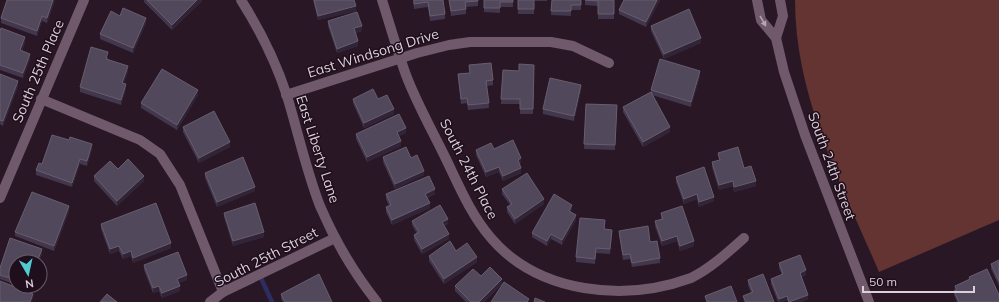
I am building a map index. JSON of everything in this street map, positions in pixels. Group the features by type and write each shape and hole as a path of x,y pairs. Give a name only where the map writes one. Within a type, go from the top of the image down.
{"street":[{"name":"South 25th Place","path":"0,198 84,0"},
{"name":"East Liberty Lane","path":"241,0 256,24 274,62 286,95 316,192 335,238 359,278 377,302"},
{"name":"South 24th Place","path":"382,0 407,76 476,218 503,250 519,264 559,285 579,292 603,295 635,295 656,291 691,278 710,267 744,238"},
{"name":"South 24th Street","path":"757,0 761,20 776,38 784,72 805,135 868,302"},
{"path":"776,38 783,16 780,0"},
{"name":"East Windsong Drive","path":"286,95 400,58 449,45 470,42 550,42 573,46 608,62"},
{"path":"41,99 140,140 160,154 180,185 223,292"},
{"name":"South 25th Street","path":"210,302 223,292 335,238"}],"shaded area":[{"path":"795,0 999,0 999,220 879,272 836,173 812,106 803,71 797,36"}],"building":[{"path":"7,0 53,0 47,18 42,16 37,31 1,18"},
{"path":"147,0 197,0 172,25"},
{"path":"314,0 354,0 356,6 318,16"},
{"path":"414,0 443,0 445,14 430,16 428,2 414,4"},
{"path":"449,0 478,1 465,2 466,9 451,11"},
{"path":"484,0 513,0 513,2 500,2 500,8 484,8"},
{"path":"518,0 534,0 534,9 518,9"},
{"path":"552,0 581,0 581,5 571,5 571,11 551,11"},
{"path":"585,0 614,0 614,14 598,14 598,1"},
{"path":"624,0 657,0 646,22 619,10"},
{"path":"123,8 146,18 133,48 100,34 111,11 120,16"},
{"path":"689,9 701,38 664,54 651,26"},
{"path":"357,12 362,26 354,28 358,41 337,49 328,21"},
{"path":"1,28 25,37 20,50 30,54 23,73 0,65"},
{"path":"91,47 108,52 106,59 128,66 122,83 126,84 121,100 80,87"},
{"path":"660,59 700,71 691,102 651,90"},
{"path":"491,63 493,80 486,81 489,103 468,105 467,98 461,99 458,74 470,73 469,65"},
{"path":"519,64 534,65 533,109 520,109 520,99 501,99 503,70 519,71"},
{"path":"162,69 198,90 177,125 141,103"},
{"path":"0,74 18,81 3,121 0,120"},
{"path":"550,78 581,85 574,116 543,109"},
{"path":"373,89 378,99 387,95 394,109 364,123 353,99"},
{"path":"651,92 670,127 643,142 623,107"},
{"path":"586,104 617,105 615,145 584,144"},
{"path":"214,111 230,142 199,158 183,127"},
{"path":"399,114 406,128 397,132 401,141 367,157 356,134"},
{"path":"52,135 69,140 70,137 92,144 87,161 80,159 72,183 36,170 39,163 42,164"},
{"path":"513,140 521,158 518,160 521,168 503,176 499,167 486,172 476,150 491,143 494,149"},
{"path":"406,147 411,158 417,155 424,171 395,184 383,157"},
{"path":"738,147 744,168 751,166 756,181 734,187 733,181 719,185 712,162 720,160 718,153"},
{"path":"243,157 255,187 217,202 205,173"},
{"path":"128,159 144,176 117,201 94,176 110,161 118,169"},
{"path":"704,167 714,197 699,202 697,194 684,199 676,177"},
{"path":"527,173 544,199 515,219 507,207 512,204 502,189"},
{"path":"429,176 435,189 425,194 430,203 392,220 386,207 391,205 386,194"},
{"path":"32,192 69,206 54,246 15,232"},
{"path":"554,194 572,205 569,211 576,215 562,240 551,234 547,241 532,233"},
{"path":"156,203 171,243 133,258 131,251 123,254 119,246 110,249 101,224"},
{"path":"255,203 264,232 233,241 224,213"},
{"path":"440,205 448,219 442,222 449,234 422,249 414,235 419,232 412,221"},
{"path":"682,206 694,241 680,246 677,236 662,241 655,221 663,219 661,213"},
{"path":"580,218 605,220 604,229 612,230 610,249 596,248 595,259 576,257"},
{"path":"648,226 650,242 657,241 660,258 632,263 630,254 623,255 619,231"},
{"path":"10,238 42,249 40,254 8,254 8,277 0,275 0,268"},
{"path":"450,241 456,251 467,243 477,257 444,279 429,256"},
{"path":"178,252 187,275 177,279 180,286 162,293 159,286 153,288 144,265"},
{"path":"800,255 806,270 800,273 808,295 789,302 787,296 779,299 771,279 783,274 779,263"},
{"path":"999,260 999,281 991,264"},
{"path":"490,267 502,279 479,302 471,302 455,286 473,269 481,276"},
{"path":"987,269 999,295 999,302 959,302 954,291 957,290 955,286 970,279 969,277"},
{"path":"319,274 332,302 285,302 281,294"},
{"path":"763,274 774,302 746,302 743,296 753,292 748,280"},
{"path":"0,281 8,284 8,294 33,294 30,302 0,302"},
{"path":"504,282 529,299 527,302 491,302"},
{"path":"731,286 737,302 707,302 705,296"},
{"path":"107,294 117,302 100,302"},
{"path":"535,298 545,302 534,302"}],"waterway":[{"path":"260,276 272,302"}]}
